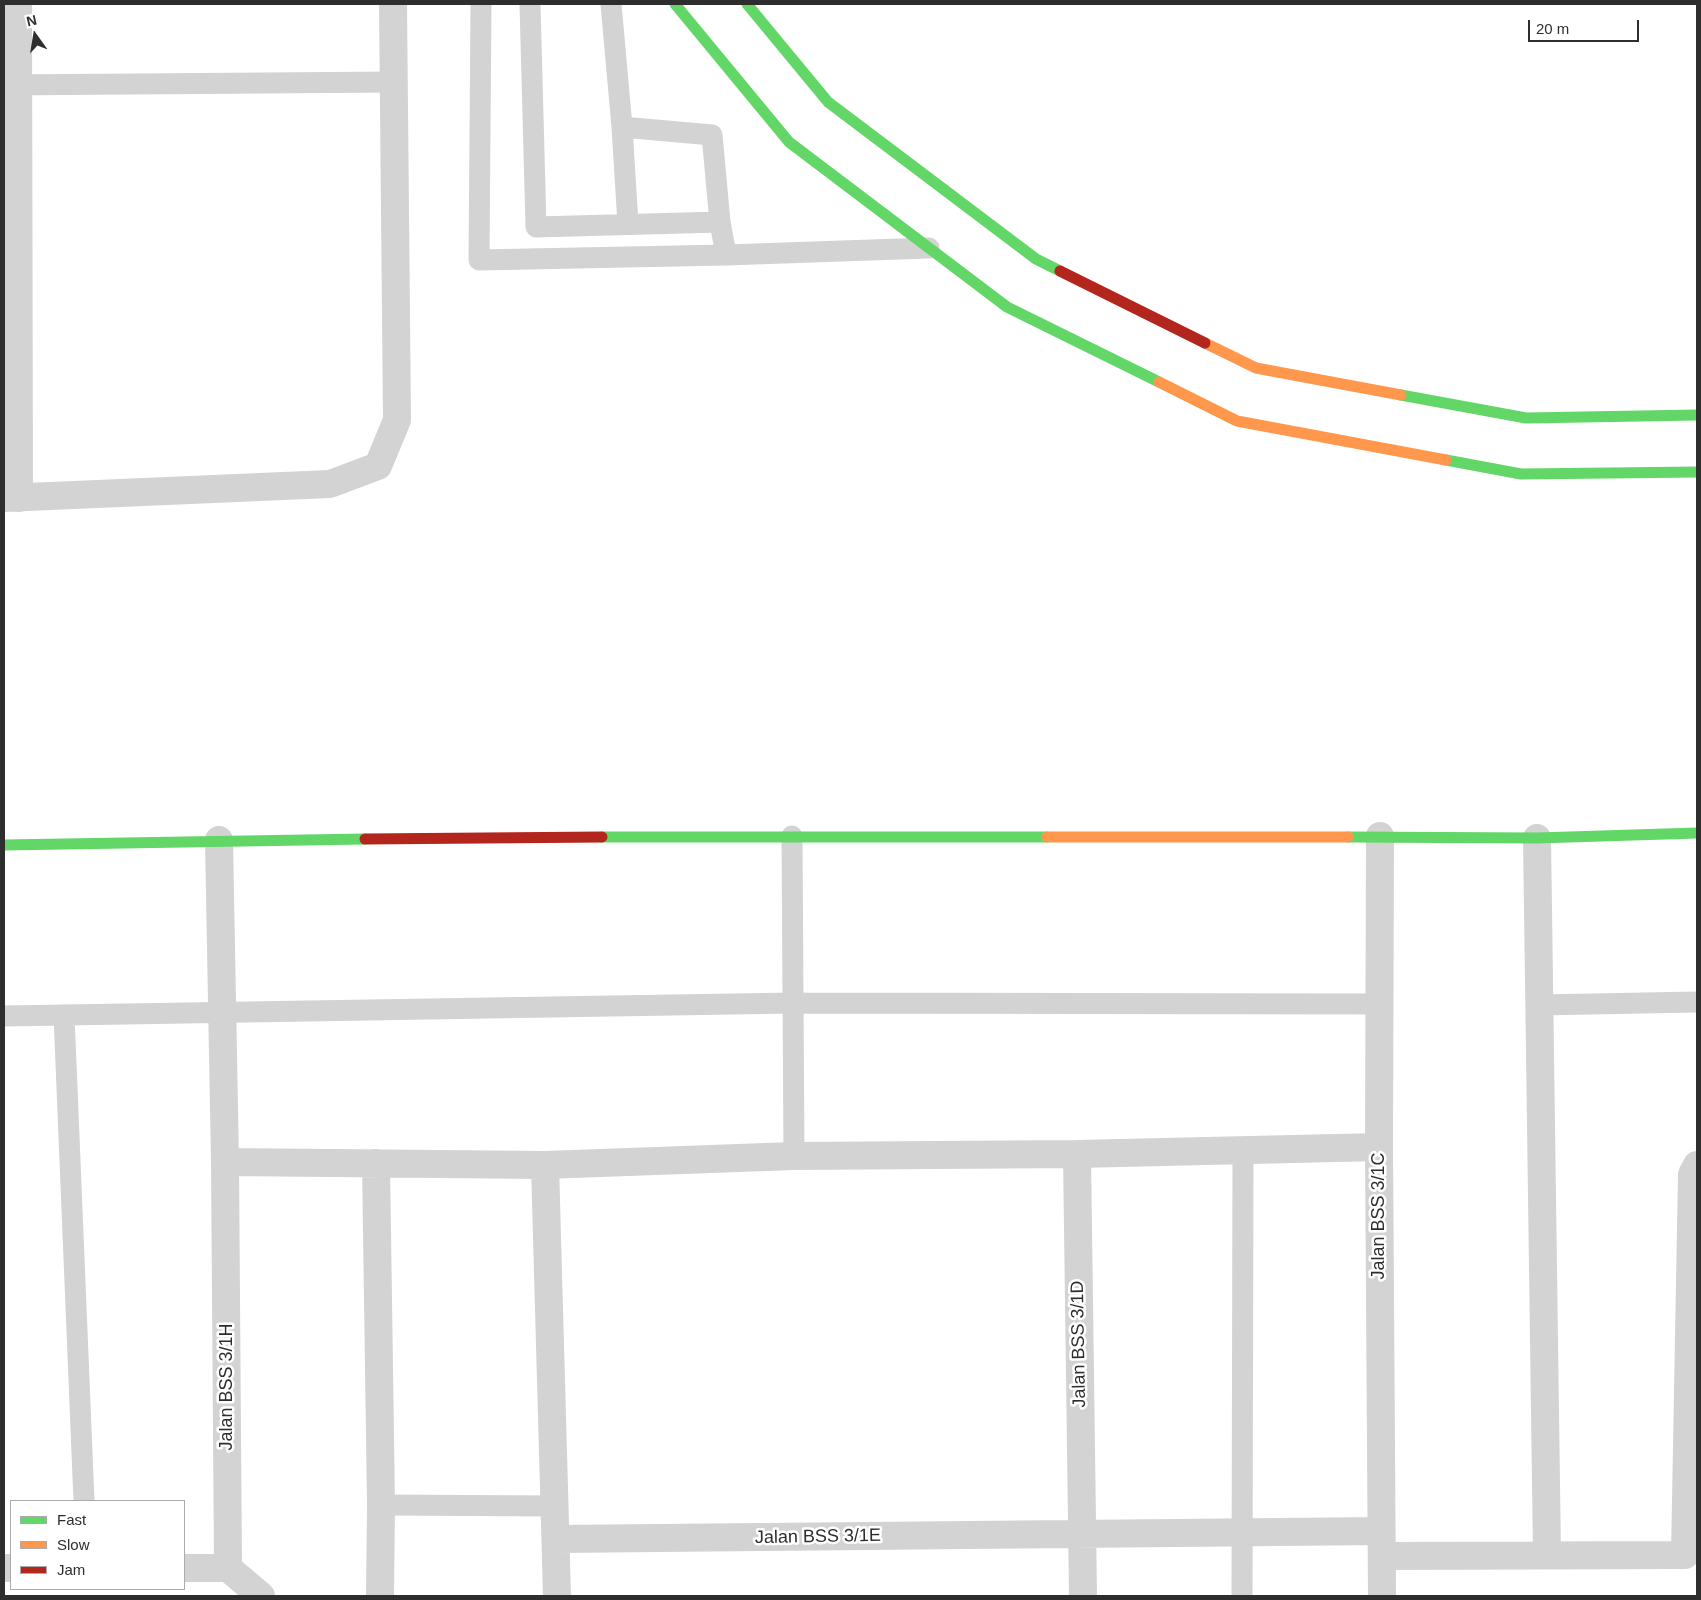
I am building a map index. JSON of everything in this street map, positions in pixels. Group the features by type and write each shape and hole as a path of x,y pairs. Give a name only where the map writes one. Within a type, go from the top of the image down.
{"street":[{"path":"18,4 11,85 11,498 330,484 378,466 397,420 393,4"},
{"path":"675,4 789,142 1007,307 1237,421 1521,474 1697,472"},
{"path":"747,4 828,102 1036,259 1256,368 1526,418 1697,415"},
{"path":"4,845 219,840 792,836 1380,836 1537,838 1697,833"},
{"name":"Jalan BSS 3/1C","path":"1380,836 1379,1147 1382,1596"},
{"path":"1537,838 1547,1555"},
{"name":"Jalan BSS 3/1H","path":"219,840 225,1162 228,1568"},
{"path":"225,1162 546,1165 794,1156 1077,1154 1379,1147"},
{"name":"Jalan BSS 3/1D","path":"1077,1154 1083,1596"},
{"path":"376,1163 381,1505 380,1596"},
{"path":"546,1165 557,1596"},
{"path":"1691,1561 1692,1174 1697,1165"},
{"name":"Jalan BSS 3/1E","path":"556,1539 1242,1533 1547,1555 1691,1561"},
{"path":"185,1568 228,1568 261,1596"}],"lane":[{"path":"481,4 479,260 726,256 929,248"},
{"path":"530,4 536,227 720,222"},
{"path":"612,4 628,224"},
{"path":"11,85 394,82"},
{"path":"622,128 712,135 720,222 726,256"},
{"path":"792,836 794,1156"},
{"path":"1538,1005 1697,1002"},
{"path":"4,1016 794,1003 1380,1004"},
{"path":"64,1015 84,1500"},
{"path":"1242,1596 1243,1150"},
{"path":"381,1505 554,1506"}],"traffic: fast":[{"path":"675,4 789,142 1007,307 1159,382"},
{"path":"747,4 828,102 1036,259 1060,271"},
{"path":"1401,395 1526,418 1697,415"},
{"path":"1446,460 1521,474 1697,472"},
{"path":"1348,837 1537,838 1697,833"},
{"path":"602,837 1047,837"},
{"path":"4,845 365,839"}],"traffic: slow":[{"path":"1205,343 1256,368 1401,395"},
{"path":"1159,382 1237,421 1446,460"},
{"path":"1047,837 1348,837"}],"traffic: jam":[{"path":"1060,271 1205,343"},
{"path":"365,839 602,837"}]}
